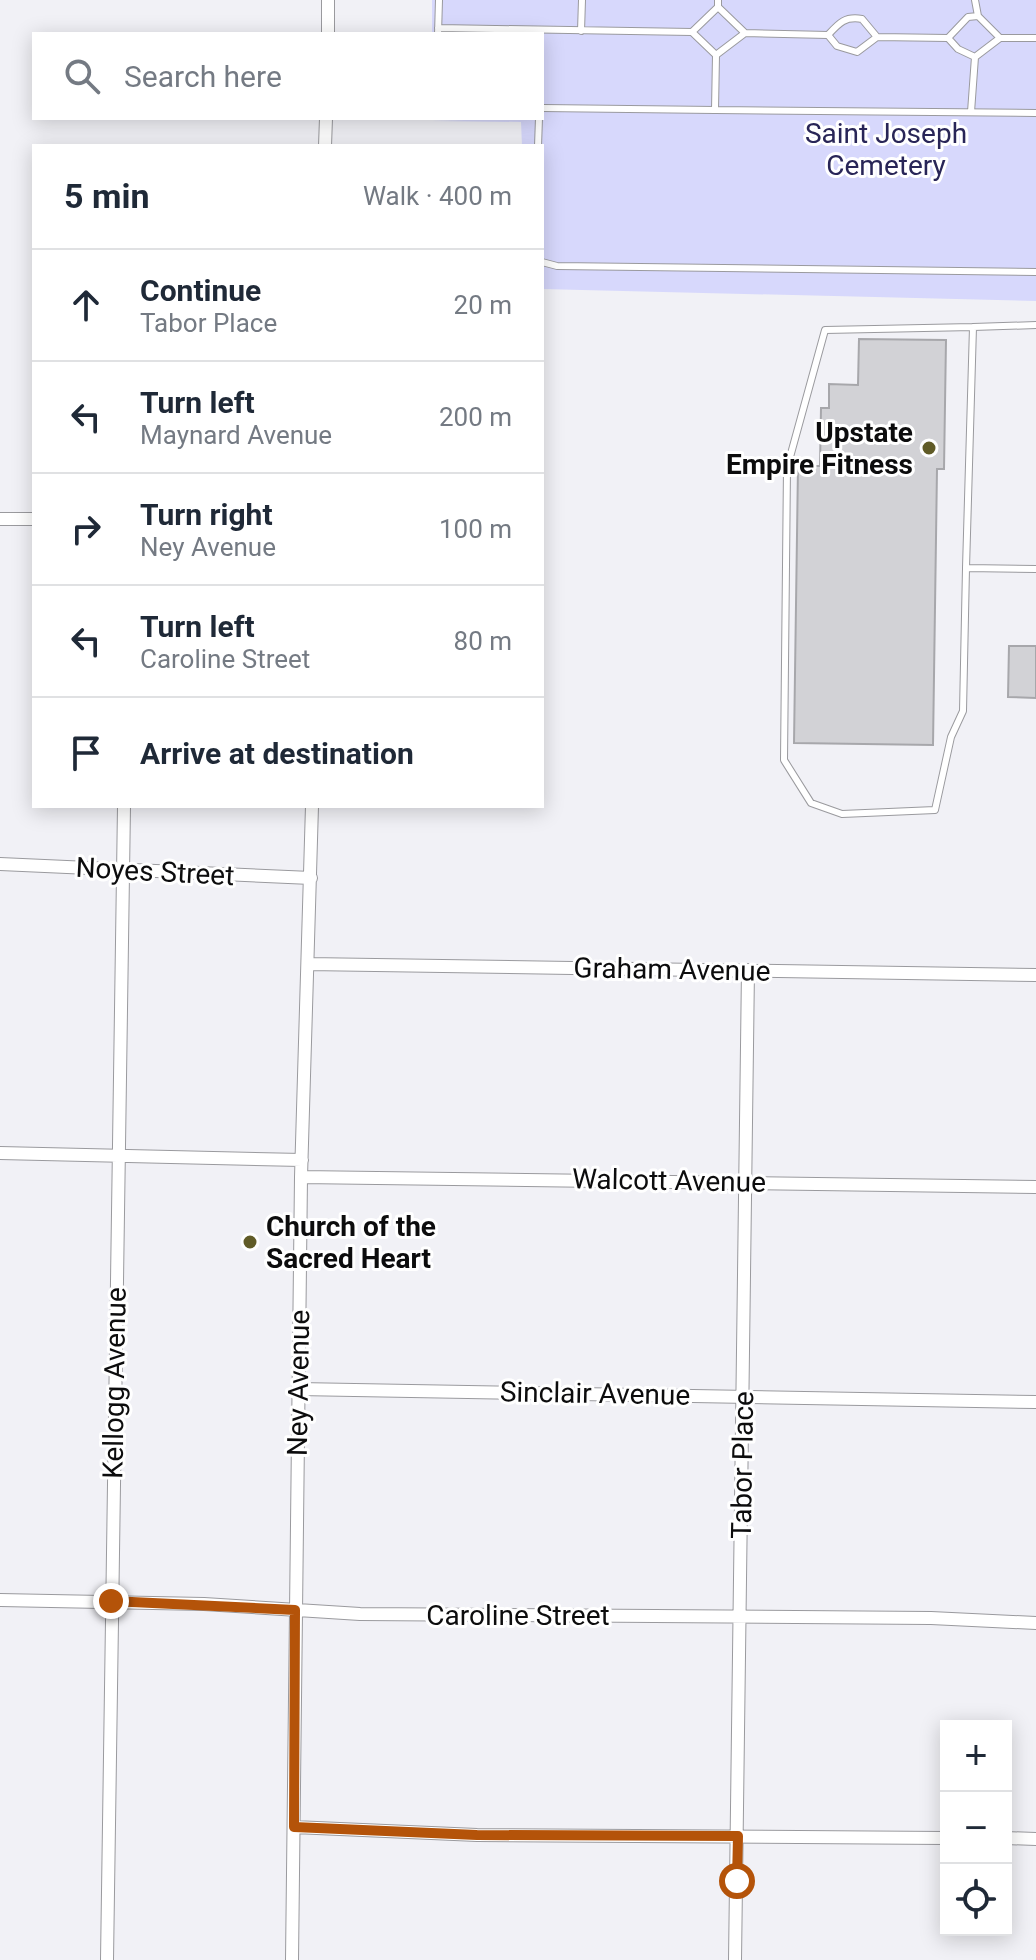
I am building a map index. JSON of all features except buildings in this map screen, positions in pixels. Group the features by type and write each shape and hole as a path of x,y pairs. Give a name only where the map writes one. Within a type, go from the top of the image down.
{"street":[{"path":"328,0 328,32"},
{"path":"325,144 326,120"},
{"path":"0,519 32,519"},
{"name":"Kellogg Avenue","path":"107,1960 124,808"},
{"name":"Ney Avenue","path":"292,1960 301,1177 312,808"},
{"name":"Noyes Street","path":"0,864 311,878"},
{"name":"Graham Avenue","path":"308,964 1036,975"},
{"name":"Tabor Place","path":"735,1960 748,970"},
{"path":"0,1153 119,1153 302,1160"},
{"name":"Walcott Avenue","path":"301,1177 1036,1187"},
{"name":"Sinclair Avenue","path":"298,1389 1036,1402"},
{"name":"Caroline Street","path":"0,1600 111,1601 360,1614 931,1618 1036,1623"},
{"path":"294,1827 477,1835 940,1838"},
{"path":"1012,1838 1036,1839"}],"lane":[{"path":"439,0 438,31 692,32 716,55 715,110"},
{"path":"581,31 582,0"},
{"path":"975,0 978,16 1000,38"},
{"path":"692,32 718,3 745,33"},
{"path":"948,38 968,17 978,16"},
{"path":"716,55 745,33 828,35 843,19 852,17 862,19 877,37"},
{"path":"828,35 837,46 857,52 877,37 948,38 958,49 975,57"},
{"path":"971,112 975,57 1000,38 1036,38"},
{"path":"544,108 1036,113"},
{"path":"538,144 539,120"},
{"path":"544,263 557,266 1036,272"},
{"path":"973,327 963,711 951,737 935,810 842,814 811,803 784,760 787,468 825,330 1036,325"},
{"path":"966,568 1036,569"}],"green space":[{"name":"Saint Joseph Cemetery","path":"432,0 1036,0 1036,301 544,289 544,144 522,144 521,122 431,121 544,120 544,32 432,32"}],"place":[{"name":"Upstate Empire Fitness","path":"929,448"},
{"name":"Church of the Sacred Heart","path":"250,1242"}],"route":[{"path":"111,1601 295,1610 294,1827 477,1835 545,1832 738,1836 737,1881"}]}
